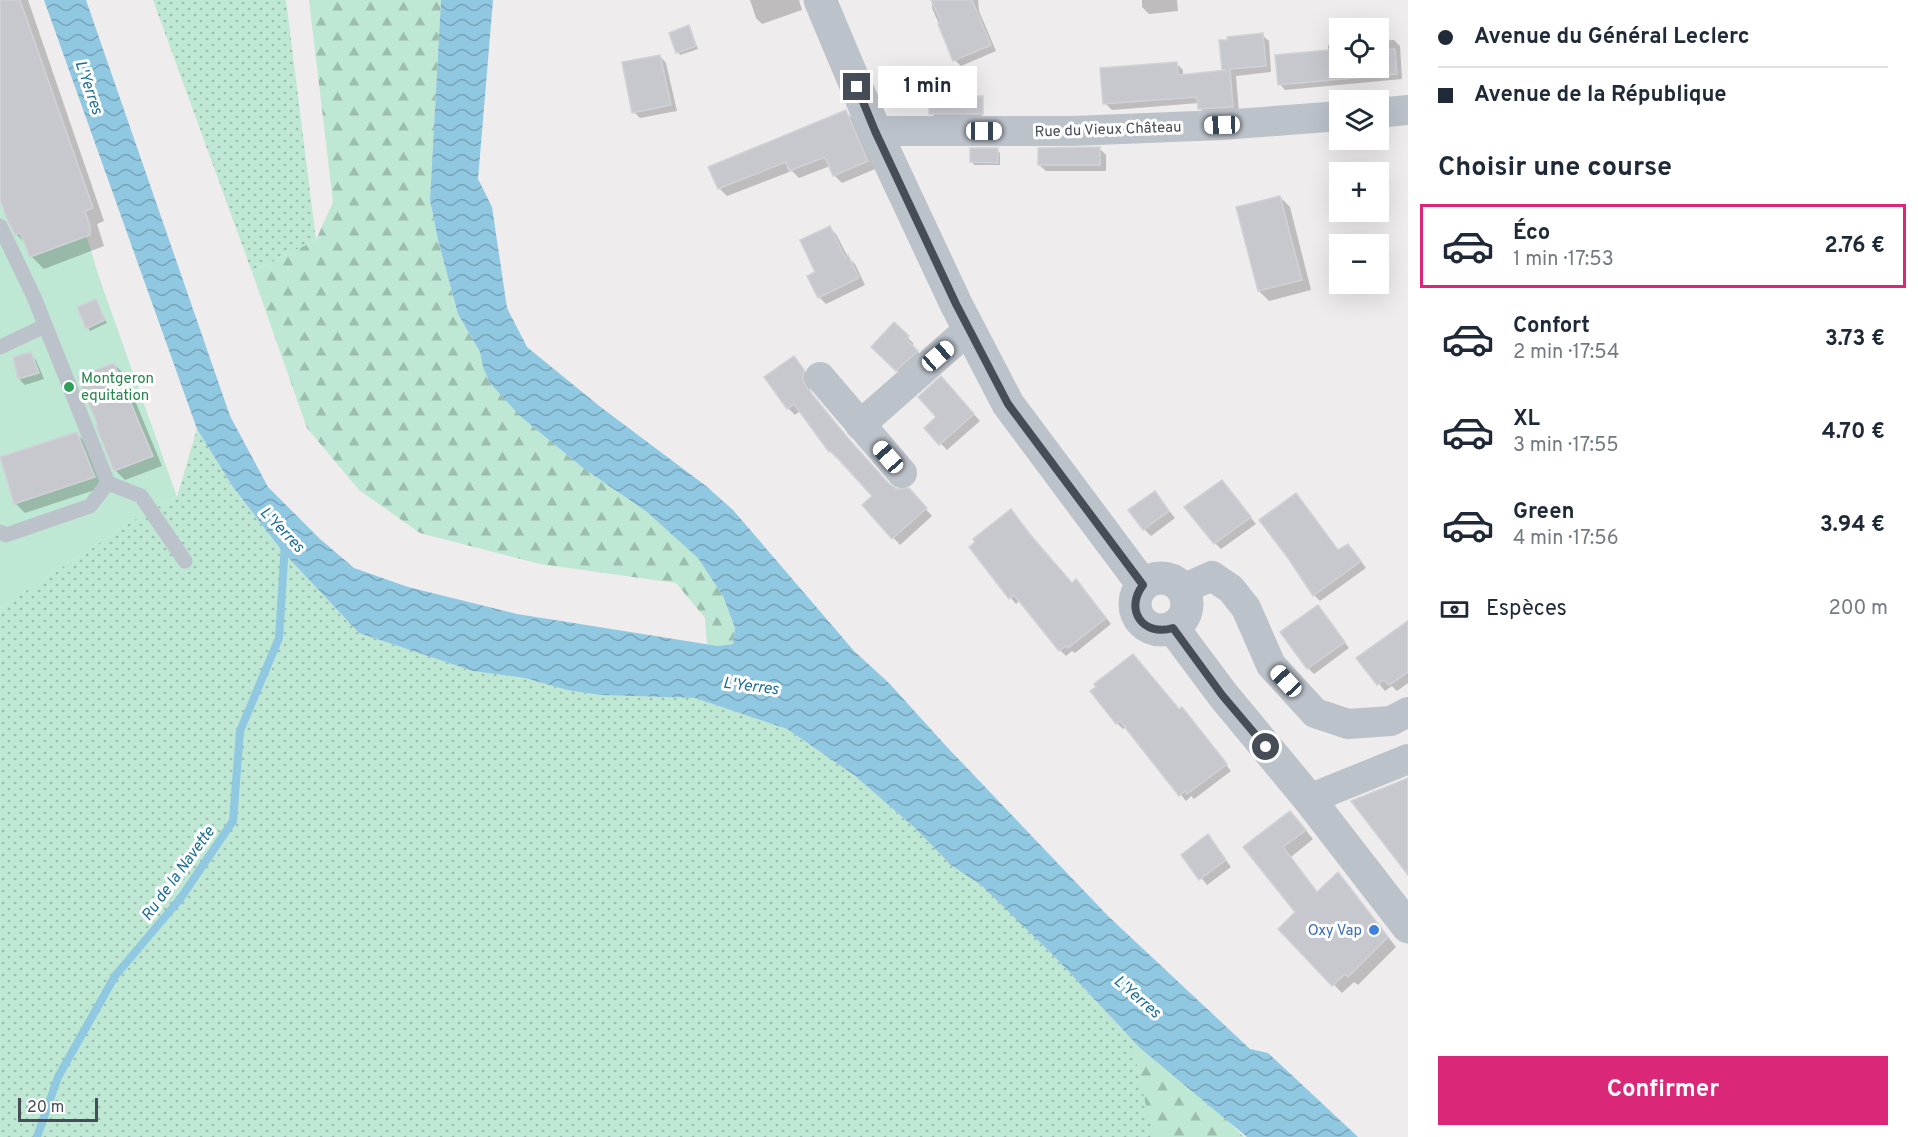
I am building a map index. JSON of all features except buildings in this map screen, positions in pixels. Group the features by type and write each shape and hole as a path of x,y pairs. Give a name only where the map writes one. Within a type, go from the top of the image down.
{"street":[{"path":"820,0 875,131 968,330 1008,404 1143,585"},
{"path":"1389,111 1408,110"},
{"name":"Rue du Vieux Château","path":"875,131 1072,131 1222,125 1329,117"},
{"path":"861,425 968,330"},
{"path":"820,377 902,473"},
{"path":"1183,589 1212,576 1231,589 1246,608 1271,665 1316,713 1348,724 1391,721 1408,712"},
{"path":"1159,578 1168,579 1183,589 1187,606 1185,615 1173,628 1157,630 1142,623 1135,608 1138,592 1143,585 1159,578"},
{"path":"1173,628 1222,695 1309,799 1408,927"},
{"path":"1309,799 1408,759"}],"lane":[{"path":"0,226 34,297 108,483 141,496 185,561"},
{"path":"0,347 45,326"},
{"path":"0,532 6,535 90,506 108,483"}],"green space":[{"name":"Montgeron equitation","path":"0,0 14,0 99,277 177,497 140,516 0,608"},
{"path":"153,0 286,0 316,240 252,272"},
{"path":"309,0 441,0 430,200 458,314 480,352 483,367 520,416 583,468 647,512 698,557 723,596 735,628 733,644 718,646 707,644 705,618 676,583 540,564 420,533 359,490 307,428 252,272 316,240 333,202"},
{"path":"197,429 233,487 282,551 359,633 473,671 525,678 567,690 600,695 695,698 787,729 854,775 915,828 951,865 982,886 1056,958 1140,1048 1156,1137 0,1137 0,608 140,516 177,497"},
{"path":"1127,1021 1244,1137 1153,1137"}],"water":[{"name":"L'Yerres","path":"44,0 86,0 230,416 268,487 320,539 354,568 408,587 517,614 718,646 733,644 735,628 723,596 698,558 647,512 583,468 520,416 490,383 480,352 458,314 430,200 441,0 493,0 478,179 492,207 507,308 527,347 598,405 706,486 733,510 854,651 889,683 1108,916 1250,1049 1268,1053 1358,1137 1247,1137 1140,1048 1056,958 982,886 951,865 915,828 854,775 787,729 695,698 600,695 567,690 525,678 473,671 359,633 282,551 233,487 197,429"}],"waterway":[{"name":"Ru de la Navette","path":"37,1137 58,1077 115,976 180,899 233,821 240,731 279,638 285,544"}],"place":[{"name":"Montgeron equitation","path":"69,387"},
{"name":"Oxy Vap","path":"1374,930"}],"route":[{"path":"857,87 875,131 968,330 1008,404 1143,585 1135,600 1135,608 1142,623 1157,630 1173,628 1222,695 1266,747"}]}
